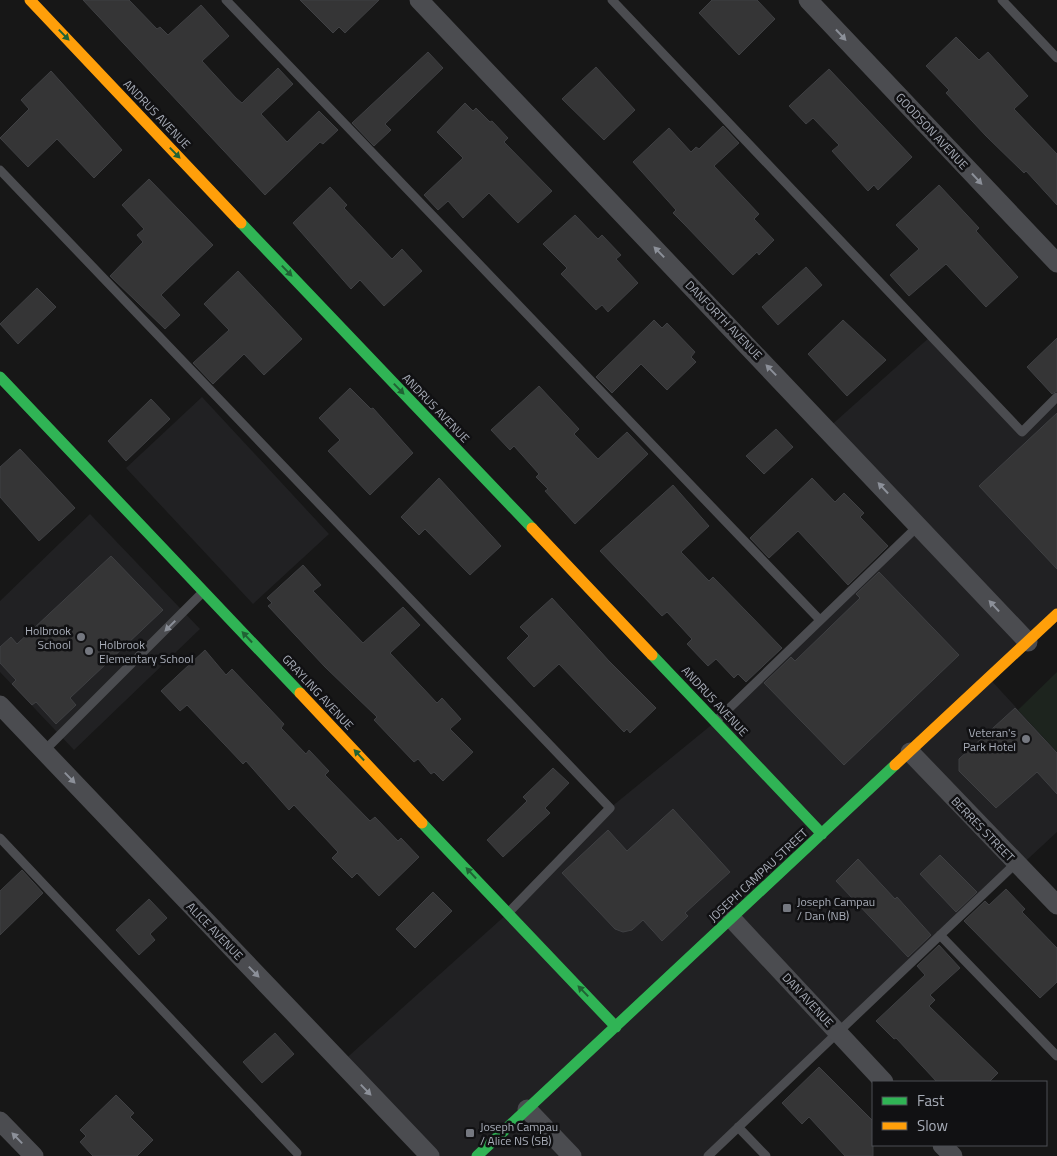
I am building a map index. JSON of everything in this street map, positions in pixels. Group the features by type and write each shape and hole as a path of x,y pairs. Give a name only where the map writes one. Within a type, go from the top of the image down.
{"street":[{"name":"ANDRUS AVENUE","path":"30,0 822,834"},
{"name":"DANFORTH AVENUE","path":"419,0 1028,642"},
{"name":"GOODSON AVENUE","path":"808,0 1057,263"},
{"name":"GRAYLING AVENUE","path":"0,377 616,1026"},
{"name":"JOSEPH CAMPAU STREET","path":"477,1156 1057,614"},
{"name":"ALICE AVENUE","path":"0,705 430,1156"},
{"name":"BERRES STREET","path":"910,752 1057,905"},
{"name":"DAN AVENUE","path":"732,918 883,1081"},
{"path":"527,1109 572,1156"},
{"path":"0,1121 34,1156"},
{"path":"943,1146 953,1156"}],"lane":[{"path":"226,0 820,620"},
{"path":"612,0 1022,432 1057,397"},
{"path":"1002,0 1057,58"},
{"path":"0,170 610,808 508,913"},
{"path":"715,722 919,525"},
{"path":"44,751 204,591"},
{"path":"0,838 297,1153"},
{"path":"708,1156 1016,863"},
{"path":"940,935 1057,1056"},
{"path":"738,1127 766,1156"}],"shaded area":[{"path":"931,336 1022,431 1057,397 1057,614 989,678 1057,752 1057,832 708,1156 430,1156 341,1063 508,913 610,808 715,722 918,526 827,429"},
{"path":"202,397 329,534 253,604 126,468"},
{"name":"Holbrook Elementary School","path":"90,514 200,629 74,750 0,672 0,601"},
{"path":"1057,672 1057,752 1018,710"}],"building":[{"path":"83,0 129,0 157,29 160,27 168,35 201,5 229,36 202,61 236,98 242,103 278,68 293,84 261,114 287,142 319,111 338,130 323,144 320,142 265,195"},
{"path":"300,0 379,0 345,33 339,27 333,33"},
{"path":"712,0 757,0 775,19 739,55 699,13"},
{"path":"956,37 979,60 988,52 1028,96 1014,109 1057,154 1057,205 1026,171 1024,173 986,136 946,93 949,90 926,66"},
{"path":"428,52 443,68 385,124 391,130 374,146 352,123"},
{"path":"596,67 635,110 604,140 562,99"},
{"path":"829,69 912,157 878,190 874,185 868,191 832,151 839,145 813,118 806,124 789,106"},
{"path":"51,71 122,150 94,178 57,139 28,167 0,138 29,109 21,100"},
{"path":"465,103 473,111 476,108 490,122 492,121 508,138 504,142 552,191 518,223 489,193 463,218 448,201 438,210 424,195 463,158 437,132"},
{"path":"723,126 739,143 714,166 759,214 754,219 774,240 759,255 757,252 733,275 673,213 676,210 633,162 669,128 691,152 696,147 699,149"},
{"path":"149,179 213,245 161,295 180,315 165,329 110,276 143,242 137,235 144,229 122,205"},
{"path":"939,185 979,228 976,231 1018,277 986,307 946,264 909,296 890,275 919,249 896,225"},
{"path":"330,187 347,205 344,208 392,259 402,249 422,271 384,306 360,280 351,289 293,223"},
{"path":"575,215 598,239 602,235 621,255 616,259 638,283 608,312 602,305 596,310 561,274 567,268 543,244"},
{"path":"806,267 822,285 778,325 762,307"},
{"path":"238,271 302,339 264,375 244,354 213,384 193,363 229,330 204,304"},
{"path":"37,288 56,307 18,344 0,324"},
{"path":"654,320 662,328 667,323 695,352 691,357 696,362 667,390 641,364 612,393 596,377"},
{"path":"843,320 886,360 847,396 808,354"},
{"path":"1057,338 1057,391 1052,394 1027,367"},
{"path":"539,386 579,429 574,434 598,459 627,432 648,454 575,524 545,491 548,489 536,477 539,474 514,446 510,450 491,430"},
{"path":"350,388 371,409 373,408 413,453 370,495 328,451 340,440 319,418"},
{"path":"151,399 170,419 126,461 108,441"},
{"path":"1057,413 1057,569 979,486"},
{"path":"776,429 793,447 764,474 746,456"},
{"path":"20,449 75,508 39,541 0,497 0,467"},
{"path":"439,478 501,546 470,575 425,529 419,535 401,517"},
{"path":"812,478 835,502 844,493 864,513 860,517 888,546 848,585 798,531 769,558 750,538"},
{"path":"673,485 709,526 681,552 709,581 713,577 782,648 746,682 738,674 734,678 716,659 708,666 687,644 692,639 667,612 662,616 600,551"},
{"path":"111,556 163,610 70,698 76,705 56,724 36,702 32,705 12,684 16,680 0,663 0,647 11,637 17,644"},
{"path":"303,565 321,585 313,591 363,643 403,607 420,625 390,653 437,703 442,698 461,719 450,729 473,752 443,781 434,772 431,774 418,759 414,762 374,720 377,717 325,667 268,606 272,603 267,598"},
{"path":"879,572 959,655 844,765 764,683 791,657 795,661 860,598 856,594"},
{"path":"552,598 609,661 656,708 630,733 627,729 624,732 559,664 534,687 507,658 529,636 520,627"},
{"path":"205,650 226,675 232,669 284,724 281,728 306,754 309,750 329,771 325,775 370,821 375,817 398,841 401,838 419,857 379,896 357,873 352,878 332,858 338,852 294,805 289,810 246,761 243,764 187,705 180,711 161,691"},
{"path":"1015,708 1057,753 1057,794 1037,772 996,808 959,771 959,759"},
{"path":"553,768 569,783 545,808 550,813 503,857 487,840 527,801 523,797"},
{"path":"673,809 730,872 685,913 688,916 662,941 643,920 632,930 623,932 615,929 562,873 608,830 627,851"},
{"path":"940,855 977,892 956,912 920,874"},
{"path":"858,859 895,899 897,897 931,935 908,957 836,881"},
{"path":"22,870 43,893 0,935 0,891"},
{"path":"1006,889 1025,909 1022,912 1057,948 1057,982 1040,998 964,921 985,901 989,905"},
{"path":"433,892 452,911 415,948 396,929"},
{"path":"149,899 167,918 150,934 155,940 139,955 116,930"},
{"path":"939,945 960,968 930,995 935,1000 929,1006 998,1073 990,1081 936,1081 896,1038 894,1039 876,1021 925,975 917,966"},
{"path":"275,1033 294,1054 262,1083 243,1062"},
{"path":"819,1067 872,1120 873,1156 845,1156 809,1117 802,1124 782,1103"},
{"path":"116,1095 134,1113 130,1117 153,1140 137,1156 93,1156 80,1142 86,1136 80,1130"}],"traffic: fast":[{"path":"241,223 532,528"},
{"path":"0,377 300,693"},
{"path":"652,655 822,834"},
{"path":"477,1156 895,765"},
{"path":"422,823 616,1027"}],"traffic: slow":[{"path":"30,0 241,223"},
{"path":"532,528 652,655"},
{"path":"895,765 1057,614"},
{"path":"300,693 422,823"}],"place":[{"name":"Holbrook School","path":"81,637"},
{"name":"Holbrook Elementary School","path":"89,651"},
{"name":"Veteran's Park Hotel","path":"1026,739"},
{"name":"Joseph Campau / Dan (NB)","path":"787,908"},
{"name":"Joseph Campau / Alice NS (SB)","path":"470,1133"}]}
